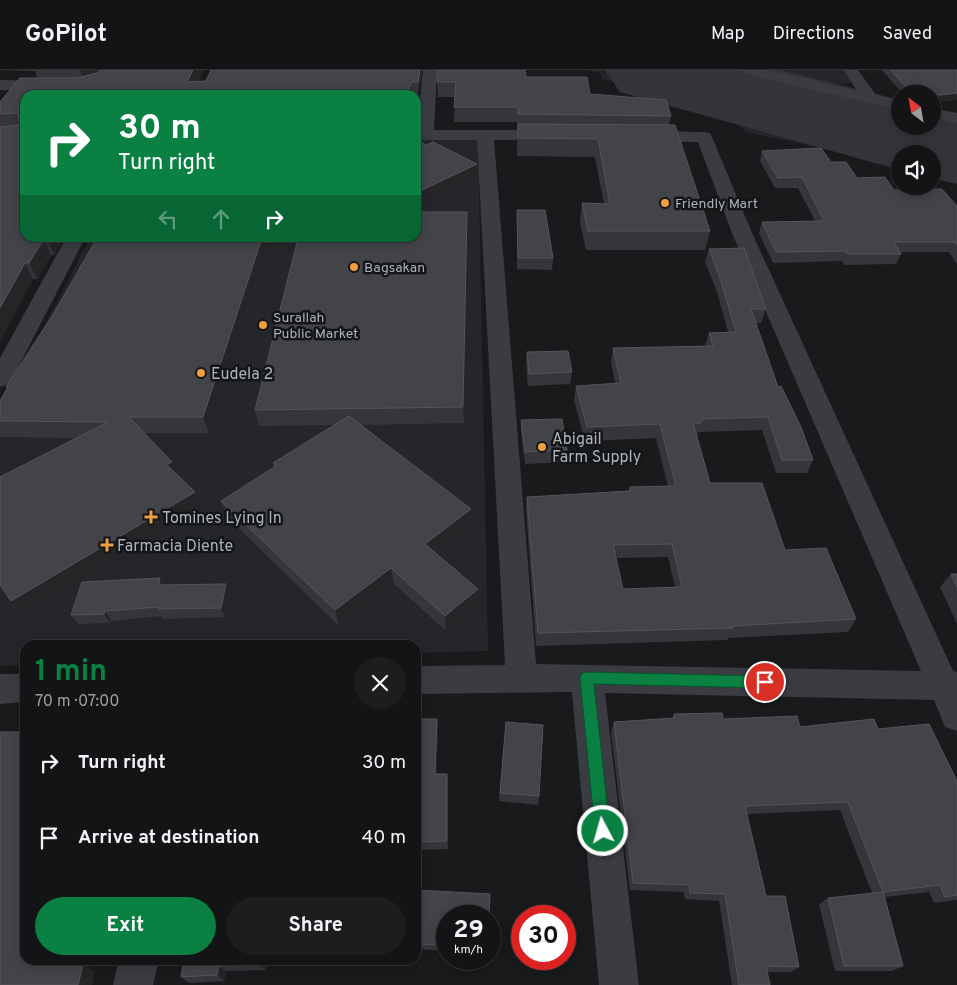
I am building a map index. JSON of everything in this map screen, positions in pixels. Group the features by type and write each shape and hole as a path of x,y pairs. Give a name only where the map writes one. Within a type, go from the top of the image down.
{"street":[{"path":"430,70 421,135 574,135"},
{"path":"746,70 891,103"},
{"path":"851,70 870,98"},
{"path":"0,85 68,86"},
{"path":"844,92 860,85"},
{"path":"941,114 957,118"},
{"path":"485,134 521,677"},
{"path":"624,136 704,136 742,233 950,686 957,716"},
{"path":"0,379 73,242"},
{"path":"421,680 521,677 950,686"},
{"path":"587,678 619,985"},
{"path":"0,689 20,688"},
{"path":"133,985 138,965"}],"shaded area":[{"path":"589,70 736,70 891,105 891,135 941,135 941,117 957,121 957,182 941,178 941,145 891,145 891,165 819,147 745,132 738,122 639,99 642,87 602,79 600,73"},
{"path":"772,70 844,70 853,83 832,84"},
{"name":"Surallah Public Market","path":"421,139 478,139 488,651 421,653 421,640 20,640 20,665 0,666 0,412 88,242 421,242"}],"building":[{"path":"102,70 193,70 187,82 206,81 211,70 420,70 418,82 411,82 409,90 20,90 20,125 18,113 0,114 0,102 20,78 78,78"},
{"path":"437,70 525,70 526,77 587,77 590,94 666,100 671,116 518,114 518,107 454,107 456,82 437,82"},
{"path":"891,70 957,70 957,93 941,95 941,85 904,85"},
{"path":"518,124 675,125 710,231 588,231 582,203 610,204 598,139 518,138"},
{"path":"20,125 20,242 42,242 29,263 25,263 0,308 0,127"},
{"path":"421,142 426,145 433,142 477,164 421,191"},
{"path":"821,148 831,162 846,162 857,178 885,177 891,186 891,195 941,195 942,189 957,206 957,245 955,242 894,242 901,254 848,254 846,251 776,252 762,222 824,221 802,177 778,178 762,151"},
{"path":"517,210 545,210 553,258 518,258"},
{"path":"421,212 467,212 463,407 255,410 297,242 421,242"},
{"path":"95,242 261,242 203,417 129,417 172,462 167,465 195,492 11,601 0,585 0,477 108,422 0,421 0,401 8,387 6,387 54,313"},
{"path":"744,248 766,309 751,309 778,387 781,386 801,427 813,460 782,460 768,417 701,419 701,423 693,423 710,483 762,483 785,550 826,548 856,619 732,626 733,628 538,633 527,497 630,491 630,487 676,486 660,424 587,427 576,386 621,383 613,348 713,346 709,333 736,332 709,249","holes":["672,544 682,587 623,589 613,545"]},
{"path":"568,351 572,372 529,374 527,352"},
{"path":"349,416 471,509 425,544 478,589 445,616 391,568 335,610 221,501 276,466 273,463"},
{"path":"562,419 567,450 525,452 521,420"},
{"path":"951,574 957,574 957,587"},
{"path":"160,578 159,585 226,584 221,608 158,609 159,607 105,611 104,614 71,615 82,582"},
{"path":"722,713 723,719 797,716 800,727 874,719 878,729 929,724 957,781 957,895 945,897 940,885 883,892 848,802 745,806 766,896 785,896 799,967 766,966 770,985 739,985 725,894 690,893 689,885 633,883 614,722 675,718 674,714"},
{"path":"421,719 437,719 435,774 447,774 447,841 421,842"},
{"path":"506,722 543,725 539,796 500,793"},
{"path":"0,732 20,732 20,965 83,965 78,985 0,985"},
{"path":"421,890 490,894 490,905 436,905 436,945 421,944"},
{"path":"883,892 903,966 844,966 828,898"},
{"path":"183,965 260,965 219,966 217,975 181,977"}],"runway":[{"path":"656,70 957,149"}],"place":[{"name":"Friendly Mart","path":"665,203"},
{"name":"Bagsakan","path":"354,267"},
{"name":"Surallah Public Market","path":"263,325"},
{"name":"Eudela 2","path":"201,373"},
{"name":"Abigail Farm Supply","path":"542,447"},
{"name":"Tomines Lying In","path":"151,517"},
{"name":"Farmacia Diente","path":"107,545"}],"route":[{"path":"603,831 587,678 765,682"}]}
